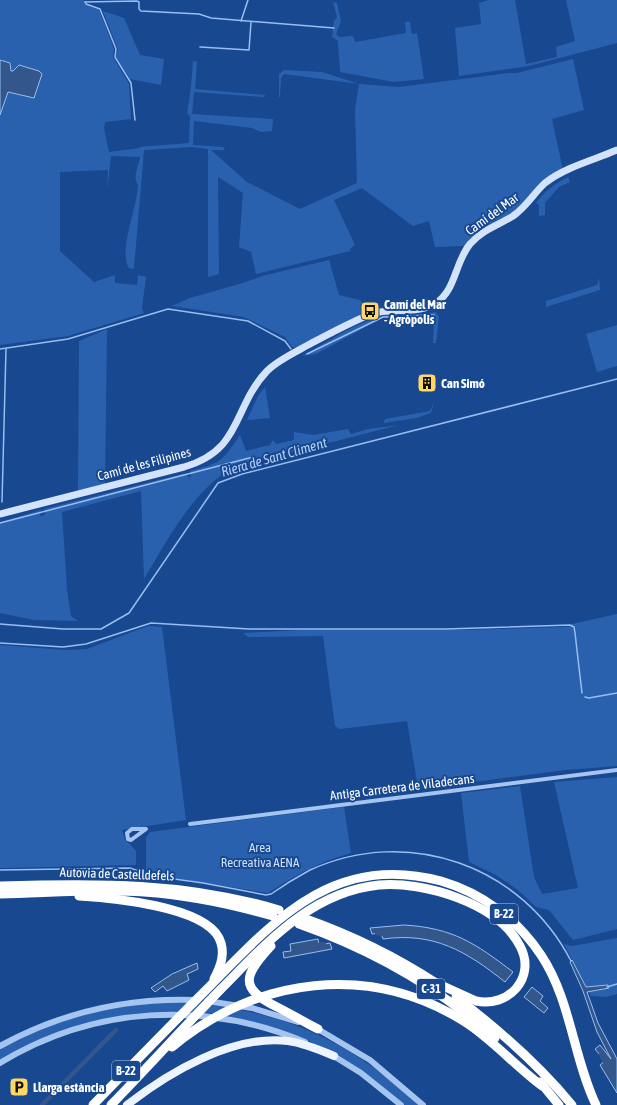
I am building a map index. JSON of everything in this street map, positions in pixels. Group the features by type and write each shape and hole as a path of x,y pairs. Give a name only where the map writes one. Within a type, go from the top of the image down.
{"highway":[{"name":"B-22","path":"93,1105 263,932 282,916 303,901 326,889 350,881 395,875 424,878 450,884 487,902 514,922 525,933 549,969 562,1002 581,1067 596,1105"},
{"name":"Autovia de Castelldefels","path":"0,886 73,884 145,885 216,894 276,913 157,894 94,891 0,894"},
{"path":"143,1072 217,993 277,937 303,919 316,905 364,887 393,885 422,887 457,897 484,912 507,930 516,938 523,952 525,965 521,983 511,995 497,1001 476,1001 432,981"},
{"path":"34,893 134,902 169,910 201,920 214,931 222,946 221,961 212,984"},
{"name":"C-31","path":"303,919 375,949 432,981 473,1010 509,1040 546,1076 572,1105"},
{"name":"C-31","path":"303,919 347,944 409,975 433,990 486,1029 522,1063 559,1105"},
{"path":"277,937 253,968 250,976 251,988 261,999 318,1029"},
{"path":"143,1072 188,1033 224,1011 269,994 304,986 346,984 383,989 405,994 439,1007 465,1022 500,1048 542,1086"},
{"name":"B-22","path":"111,1105 143,1072"}],"main road":[{"name":"Camí del Mar","path":"378,311 420,309 436,303 448,292 463,255 478,237 516,213 545,184 556,176 617,150"},
{"name":"Camí de les Filipines","path":"0,514 184,467 202,460 217,450 230,437 255,386 270,368 287,356 378,311"},
{"path":"127,1105 156,1084 185,1067 214,1054 243,1045 264,1041 287,1041 308,1046 334,1056"}],"street":[{"name":"Antiga Carretera de Viladecans","path":"190,824 617,770"},
{"path":"0,1046 44,1024 86,1011 123,1003 158,1000 204,1001 235,1005 271,1014 318,1029 370,1060 423,1105"},
{"path":"0,1063 47,1039 88,1026 121,1018 173,1014 223,1018 249,1023 288,1034 334,1056 361,1072 401,1105"}],"green space":[{"path":"0,0 84,0 84,4 99,10 114,49 113,57 129,84 131,119 105,122 104,128 109,152 140,147 189,143 190,116 187,113 193,61 197,62 195,89 265,95 264,97 194,92 192,114 273,119 272,131 261,132 252,128 194,121 193,145 223,147 225,150 211,150 247,182 300,209 357,183 355,109 359,84 399,87 517,73 573,59 584,110 552,119 563,170 508,216 486,227 464,246 435,247 429,221 413,226 362,188 334,200 355,245 350,251 256,274 251,252 239,247 243,193 218,177 219,274 208,277 208,149 192,147 144,150 134,269 129,268 126,261 126,252 129,229 137,195 138,184 136,181 136,176 140,157 111,156 107,192 108,171 106,170 60,172 60,251 94,282 115,275 115,283 137,285 138,275 146,277 142,308 144,313 68,336 0,345 0,115 17,66 13,71 11,71 10,63 0,59"},
{"path":"489,0 515,0 526,64 557,57 556,47 575,41 566,0 617,0 617,43 529,66 459,76 455,28 481,24 479,3"},
{"path":"333,2 337,3 341,21 336,34 339,37 353,36 355,42 406,33 405,22 410,22 412,34 417,33 424,79 394,82 340,72 338,41 332,37 334,21 337,17"},
{"path":"103,11 124,18 140,55 164,59 161,85 130,79 116,56 118,50"},
{"path":"284,70 322,72 359,84 284,74 281,78 279,97 279,74"},
{"path":"568,177 570,182 559,187 545,203 545,215 539,216 539,205 536,203 550,188"},
{"path":"329,260 339,295 360,300 368,312 297,348 292,347 285,337 244,317 172,306 190,298 262,276"},
{"path":"599,278 600,290 546,307 546,301 597,285"},
{"path":"436,312 439,317 436,343 433,343 434,319 426,317 382,318 316,354 302,356 353,327 374,318 390,315"},
{"path":"617,325 617,366 597,372 586,334"},
{"path":"107,329 105,484 78,491 79,341"},
{"path":"265,387 270,418 247,420 258,396"},
{"path":"435,400 431,413 416,418 384,423 385,419 430,411"},
{"path":"399,425 233,467 218,478 193,503 172,532 144,579 141,491 62,512 67,590 71,616 78,621 34,620 0,613 0,522 41,510 40,516 45,515 44,509 186,473 188,477 191,477 190,471 215,463 225,456 240,435 246,451 270,445 273,440 276,444 294,440 294,432 313,435 348,429 351,434 368,429"},
{"path":"617,614 617,766 566,770 429,788 418,788 407,721 340,729 335,726 323,636 248,637 243,633 301,630 465,630 568,627 572,624"},
{"path":"148,626 162,627 186,820 122,830 125,839 136,851 136,865 0,868 0,645 65,650 87,649"},
{"path":"617,777 617,929 573,940 549,910 536,907 518,890 496,875 469,862 461,793 520,786 534,877 542,894 578,888 554,782"},
{"name":"Area Recreativa AENA","path":"344,807 351,853 327,861 308,870 268,893 150,874 146,870 146,838 150,832"},
{"path":"617,938 617,994 606,997 591,996 564,944 572,946"},
{"path":"173,1002 210,1005 244,1011 276,1019 306,1030 335,1043 363,1060 419,1105 405,1105 360,1069 309,1041 284,1031 251,1021 209,1013 172,1012 109,1018 0,1061 0,1049 41,1029 105,1010 127,1006"}],"shaded area":[{"path":"0,60 10,63 11,71 19,65 39,71 42,74 34,98 8,92 0,115"},
{"path":"404,925 436,930 463,939 475,945 513,972 505,982 477,961 448,946 434,941 418,938 383,939 381,933 372,934 370,928"},
{"path":"318,939 319,945 330,943 332,949 284,958 283,952 291,951 290,944"},
{"path":"572,960 586,987 608,985 609,988 587,992 598,1023 617,1059 617,1093 600,1065 605,1061 595,1049 600,1045 611,1059 597,1032 583,991 570,962"},
{"path":"197,963 198,969 187,974 189,980 167,991 163,986 155,992 151,988 172,974"},
{"path":"532,987 543,996 540,1001 548,1008 544,1013 524,997"}],"waterway":[{"path":"241,21 248,0"},
{"path":"85,2 137,1 139,2 139,9 141,11 199,14 211,18 334,28"},
{"path":"85,2 86,4 100,9 116,49 115,57 131,83 135,120"},
{"path":"200,47 249,50 251,22"},
{"path":"0,349 68,339 168,309 248,321 285,341 291,349"},
{"path":"307,354 383,317 434,315"},
{"path":"2,502 6,349"},
{"name":"Riera de Sant Climent","path":"0,624 63,629 101,629 129,613 218,483 242,474 617,379"},
{"path":"0,523 253,457"},
{"path":"0,643 63,647 86,644 151,623 249,629 446,629 570,625 574,627 582,693"},
{"path":"585,697 589,698 617,693"},
{"path":"0,870 130,868 153,876 203,883 266,895 271,894 310,870 348,857 386,852 423,854 459,863 493,879 523,900 550,928 571,961"},
{"path":"377,933 386,934"},
{"path":"314,946 324,944"},
{"path":"607,987 617,984"},
{"path":"42,1105 116,1030"},
{"path":"601,1055 608,1066"}],"place":[{"name":"Camí del Mar - Agròpolis","path":"370,311"},
{"name":"Can Simó","path":"427,383"},
{"name":"Llarga estància","path":"19,1087"}]}
